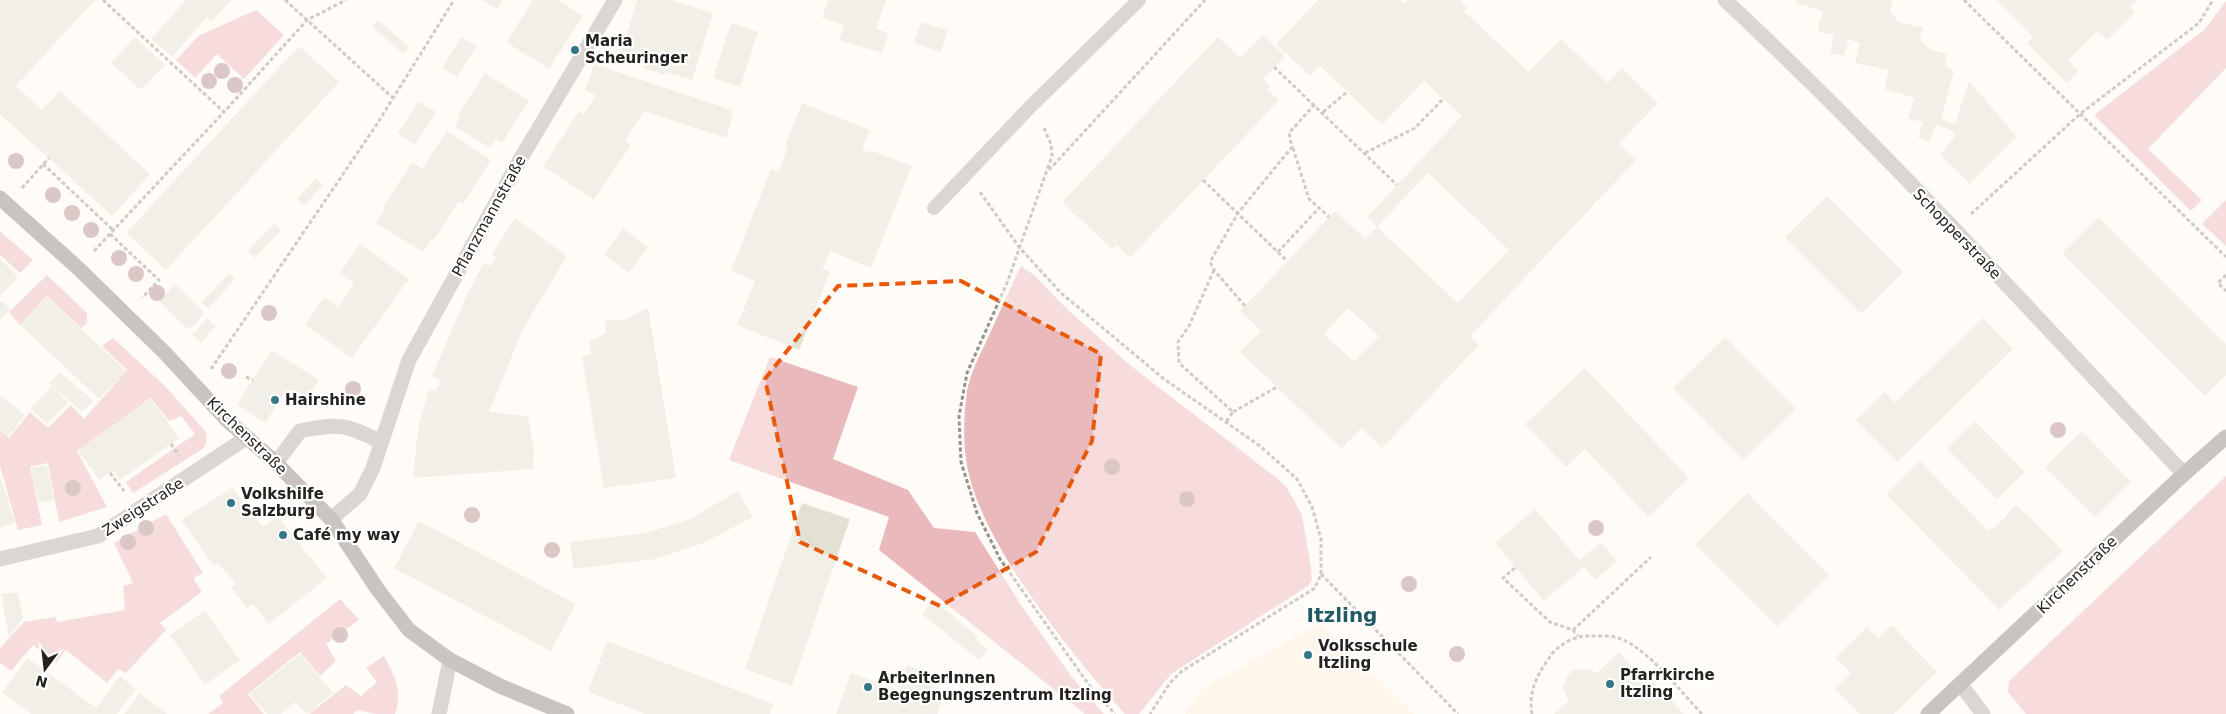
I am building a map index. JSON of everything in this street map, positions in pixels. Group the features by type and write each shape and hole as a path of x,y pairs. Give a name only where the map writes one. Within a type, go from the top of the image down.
{"street":[{"name":"Pflanzmannstraße","path":"332,519 360,494 373,468 410,360 518,163 615,0"},
{"name":"Schopperstraße","path":"1726,0 1770,41 1954,230 2184,474"},
{"name":"Kirchenstraße","path":"0,198 78,268 197,386 246,438 276,463 332,519 378,590 408,630 450,660 500,686 567,714"},
{"path":"276,463 300,431 330,424 359,430 381,442"},
{"name":"Kirchenstraße","path":"1928,714 2226,437"},
{"name":"Zweigstraße","path":"0,559 98,536 246,438"},
{"path":"438,714 450,660"},
{"path":"1961,685 1983,714"}],"lane":[{"path":"934,208 1030,107 1139,0"}],"path":[{"path":"103,0 224,112"},
{"path":"285,0 393,98"},
{"path":"78,268 308,20 346,0"},
{"path":"197,386 215,364 393,98 454,0"},
{"path":"1047,172 1206,0"},
{"path":"1964,0 2226,257"},
{"path":"1954,230 2080,114 2198,23 2213,0"},
{"path":"1274,67 1315,104 1397,185"},
{"path":"1322,112 1347,92"},
{"path":"1365,153 1415,128 1444,98"},
{"path":"1315,104 1289,133 1309,199 1329,217"},
{"path":"1030,107 1038,114 1051,144 1052,156 1007,283 968,373 958,416 961,462 977,513 1000,559 1089,685 1115,714"},
{"path":"1245,306 1214,270 1210,262 1238,213 1292,147"},
{"path":"20,190 48,158"},
{"path":"43,164 113,230"},
{"path":"967,174 1019,246 1060,293 1164,379 1260,446 1297,479 1312,507 1321,539 1321,574 1315,588 1182,671 1170,683 1150,714"},
{"path":"1203,180 1288,261"},
{"path":"1278,252 1319,208"},
{"path":"110,234 159,280 140,300"},
{"path":"1214,270 1189,326 1178,342 1179,363 1233,412"},
{"path":"2226,275 2218,283 2226,291"},
{"path":"246,377 252,380"},
{"path":"1226,422 1233,412 1277,387"},
{"path":"1573,630 1651,557"},
{"path":"1515,568 1503,578 1550,622 1573,630 1578,636"},
{"path":"1321,574 1458,714"},
{"path":"1532,714 1530,702 1536,676 1552,652 1578,636 1621,639 1644,653 1702,714"}],"highlighted area":[{"path":"961,281 1101,354 1092,441 1036,552 940,606 800,542 765,379 838,286"}],"shaded area":[{"path":"2226,1 2226,68 2148,149 2202,200 2191,211 2094,115 2205,29"},
{"path":"256,10 284,35 244,79 217,54 195,78 176,60 198,36"},
{"path":"2226,200 2226,246 2202,224"},
{"path":"0,231 33,260 20,273 0,255"},
{"path":"1021,266 1034,275 1068,310 1131,366 1278,479 1287,488 1302,515 1311,568 1312,580 1308,586 1171,674 1139,714 1125,714 1054,628 1029,594 1007,559 988,524 974,490 966,459 964,442 967,391 975,366"},
{"path":"47,275 87,313 87,323 81,328 47,296 20,325 9,312"},
{"path":"113,338 164,385 206,432 207,439 204,448 133,493 126,482 195,434 181,416 169,421 151,398 77,451 107,507 59,522 48,463 30,467 42,525 18,530 0,466 0,431 9,438 30,412 48,428 71,405 84,419 127,370 102,346"},
{"path":"770,357 858,387 833,459 908,490 934,528 975,532 1023,608 1071,676 1104,714 1085,714 879,550 889,517 729,460"},
{"path":"2226,476 2226,714 2026,714 2008,692 2009,681"},
{"path":"166,514 203,573 193,578 202,592 160,623 166,630 126,673 118,669 107,683 66,650 56,663 33,645 11,671 0,663 0,648 24,622 56,617 57,622 125,610 123,586 133,583 114,543"},
{"path":"340,599 359,620 326,644 336,661 320,676 300,652 248,694 264,714 208,714 223,703 219,696"},
{"name":"Volksschule Itzling","path":"1320,624 1415,714 1185,714 1205,687"},
{"path":"384,656 397,684 398,698 395,714 376,714 358,710 353,714 309,714 346,685 361,696 377,682 366,668"}],"building":[{"path":"2,0 95,0 16,86 42,110 60,91 150,174 112,216 0,114 0,2"},
{"path":"186,0 231,0 211,22 207,17 172,57 151,39"},
{"path":"482,0 503,0 497,9"},
{"path":"533,0 558,0 583,16 549,69 506,42"},
{"path":"637,0 671,0 713,13 692,80 665,72 665,75 643,68 645,64 620,56"},
{"path":"828,0 886,0 876,29 888,33 882,53 839,40 844,25 822,18"},
{"path":"1318,0 1401,0 1405,3 1408,0 1460,0 1467,8 1464,11 1529,72 1561,39 1608,83 1622,68 1658,103 1619,144 1636,160 1470,336 1479,345 1382,448 1361,428 1342,449 1240,352 1261,331 1240,311 1335,211 1365,239 1377,227 1367,217 1462,116 1424,81 1382,125 1320,66 1310,76 1276,44","holes":["1428,173 1509,250 1458,303 1377,227","1348,308 1379,336 1354,362 1324,334"]},
{"path":"1797,0 1893,0 1890,12 1899,22 1923,28 1920,39 1929,49 1947,54 1945,65 1954,71 1941,119 1955,124 1969,81 2017,137 1970,184 1940,155 1956,135 1951,130 1936,125 1930,142 1918,138 1923,122 1908,119 1914,98 1884,89 1889,70 1855,63 1860,43 1848,39 1844,56 1830,53 1834,35 1817,31 1823,11 1796,3"},
{"path":"1997,0 2138,0 2130,7 2135,12 2107,40 2098,31 2068,60 2078,71 2067,83 2027,43 2033,37"},
{"path":"378,20 409,47 403,54 372,26"},
{"path":"921,22 948,30 941,52 914,43"},
{"path":"731,23 758,32 740,87 713,78"},
{"path":"1263,35 1285,56 1263,79 1270,86 1267,89 1279,100 1130,258 1117,245 1113,250 1062,202 1218,37 1240,58"},
{"path":"135,37 165,65 141,90 111,63"},
{"path":"461,37 477,46 457,77 442,68"},
{"path":"299,46 339,82 166,270 126,233"},
{"path":"594,64 732,110 730,115 733,116 726,138 644,111 625,141 631,145 594,200 543,166 579,111 584,114 596,95 585,91"},
{"path":"485,73 529,101 502,143 496,139 490,148 454,126 461,117 458,115"},
{"path":"418,101 436,112 415,145 398,134"},
{"path":"802,103 870,130 862,150 869,153 870,150 912,166 871,268 830,251 823,269 830,272 799,350 737,325 755,281 731,271 771,169 778,172 788,147 785,146"},
{"path":"447,131 491,160 463,204 459,201 434,240 432,239 423,252 376,223 385,209 383,207 412,162 422,169"},
{"path":"316,178 323,185 304,206 297,199"},
{"path":"1827,196 1903,272 1861,314 1785,237"},
{"path":"2099,217 2226,344 2226,375 2205,396 2062,253"},
{"path":"515,218 567,256 523,329 489,412 528,416 534,450 533,469 413,478 418,428 429,390 436,391 440,380 432,376 466,297 484,263 490,266 496,258 492,254"},
{"path":"274,223 281,230 255,258 248,251"},
{"path":"623,228 648,247 629,273 604,255"},
{"path":"360,244 409,279 352,358 305,325 324,297 338,307 354,284 340,273"},
{"path":"0,259 18,277 0,296"},
{"path":"229,273 235,279 208,309 201,303"},
{"path":"175,284 205,313 189,330 159,302"},
{"path":"47,297 126,371 99,399 20,325"},
{"path":"2,301 10,309 0,320 0,303"},
{"path":"648,307 676,478 604,488 582,356 591,354 589,342 606,333 605,321 627,319"},
{"path":"207,318 216,326 201,343 192,335"},
{"path":"1983,318 2013,349 1897,462 1856,420 1885,392 1895,403"},
{"path":"1725,337 1796,409 1743,460 1673,388"},
{"path":"272,350 319,380 304,402 286,391 265,423 237,404"},
{"path":"1585,368 1689,478 1648,517 1585,449 1566,467 1525,424"},
{"path":"60,372 93,401 82,412 49,383"},
{"path":"52,386 68,403 47,424 30,408"},
{"path":"0,395 25,415 8,437 0,430"},
{"path":"151,399 179,438 120,480 113,470 99,480 78,450"},
{"path":"1975,421 2025,472 1997,499 1947,448"},
{"path":"2082,431 2131,482 2095,517 2045,467"},
{"path":"1920,461 1989,531 2016,505 2063,551 1999,610 1886,494"},
{"path":"47,465 54,500 38,503 31,468"},
{"path":"0,475 15,523 0,528"},
{"path":"232,488 263,527 277,516 327,578 269,624 253,604 247,608 231,588 236,584 218,563 214,566 181,520"},
{"path":"738,491 753,517 705,542 656,559 573,569 570,542 646,533 690,519"},
{"path":"1747,493 1829,575 1777,627 1695,545"},
{"path":"802,503 850,519 792,686 745,669"},
{"path":"1535,509 1579,560 1601,542 1617,561 1595,580 1584,567 1544,601 1495,543"},
{"path":"419,521 576,604 551,651 394,568"},
{"path":"18,592 23,618 9,637 1,594"},
{"path":"934,600 977,636 975,639 988,649 979,660 922,614"},
{"path":"205,611 240,660 205,685 170,635"},
{"path":"1892,625 1937,672 1894,714 1860,714 1835,689 1851,673 1835,658 1867,627 1878,638"},
{"path":"607,641 773,704 770,714 646,714 588,692"},
{"name":"Pfarrkirche Itzling","path":"1619,652 1634,669 1638,665 1684,714 1554,714 1568,701 1563,688 1567,676 1573,670 1589,669 1597,673"},
{"path":"300,654 333,693 307,714 295,702 281,714 267,714 250,694"},
{"path":"28,658 96,708 120,676 136,689 117,714 31,714 2,692"},
{"name":"ArbeiterInnen Begegnungszentrum Itzling","path":"907,665 932,674 929,685 945,691 937,714 836,714 851,673 898,690"},
{"path":"140,693 167,714 124,714"}],"place":[{"name":"Maria Scheuringer","path":"575,50"},
{"name":"Hairshine","path":"275,400"},
{"name":"Volkshilfe Salzburg","path":"231,503"},
{"name":"Café my way","path":"283,535"},
{"name":"Volksschule Itzling","path":"1308,655"},
{"name":"Pfarrkirche Itzling","path":"1610,684"},
{"name":"ArbeiterInnen Begegnungszentrum Itzling","path":"868,687"}],"district":[{"name":"Itzling","path":"1342,615"}]}
